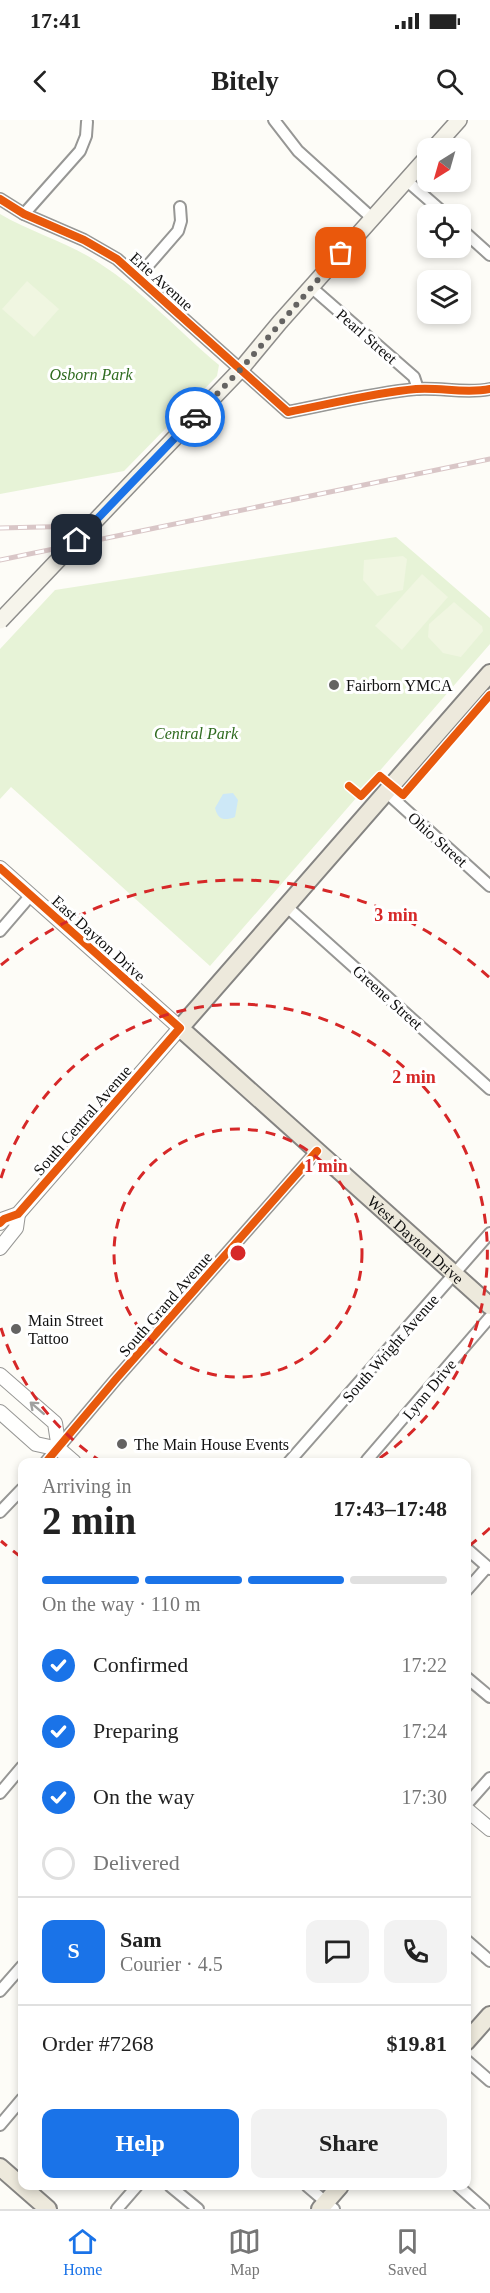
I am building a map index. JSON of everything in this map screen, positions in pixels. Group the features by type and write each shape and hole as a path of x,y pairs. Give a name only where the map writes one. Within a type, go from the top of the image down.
{"main road":[{"path":"443,138 459,120"},
{"path":"0,621 241,369 417,168"},
{"name":"South Central Avenue","path":"180,1028 488,678"},
{"name":"West Dayton Drive","path":"180,1028 490,1306"},
{"path":"471,2036 490,2015"},
{"path":"0,2167 18,2183"},
{"path":"26,2190 48,2209"},
{"path":"327,2207 338,2190"}],"street":[{"path":"274,120 298,151 372,218"},
{"path":"24,214 80,151 86,136 87,122"},
{"path":"406,180 434,204"},
{"name":"Erie Avenue","path":"0,199 24,214 84,240 117,259 288,411 418,389"},
{"path":"138,277 178,231 181,221 180,207"},
{"path":"471,238 490,255"},
{"name":"Pearl Street","path":"311,287 414,377 418,389"},
{"path":"418,389 459,392 490,389"},
{"name":"Ohio Street","path":"386,792 490,886"},
{"name":"East Dayton Drive","path":"0,868 180,1028"},
{"path":"0,931 31,894"},
{"name":"Greene Street","path":"286,906 490,1089"},
{"name":"South Central Avenue","path":"0,1223 18,1214 180,1028"},
{"name":"South Grand Avenue","path":"50,1458 116,1379 317,1151"},
{"name":"South Central Avenue","path":"0,1248 16,1228 18,1214"},
{"name":"South Wright Avenue","path":"293,1458 490,1233"},
{"name":"Lynn Drive","path":"371,1458 490,1317"},
{"path":"0,1375 55,1423 59,1449"},
{"path":"0,1412 36,1444 59,1449 69,1458"},
{"path":"0,1512 18,1493"},
{"path":"471,1552 489,1568 471,1586"},
{"path":"471,1681 490,1697"},
{"path":"0,1793 18,1772"},
{"path":"471,1801 490,1778"},
{"path":"471,1812 490,1829"},
{"path":"471,1944 490,1961"},
{"path":"0,1991 18,1971"},
{"path":"471,2064 490,2080"},
{"path":"0,2125 18,2104"},
{"path":"117,2209 134,2190"},
{"path":"175,2190 198,2209"},
{"path":"311,2190 327,2207"},
{"path":"463,2190 484,2209"}],"green space":[{"name":"Osborn Park","path":"0,214 75,249 115,274 219,365 217,376 124,471 0,494"},
{"path":"27,281 59,309 34,337 2,309"},
{"name":"Central Park","path":"396,537 490,618 490,644 210,966 11,787 0,799 0,649 55,590"},
{"path":"403,556 407,559 403,590 377,596 363,580 364,560"},
{"path":"422,574 448,597 402,650 375,626"},
{"path":"454,602 482,626 483,631 461,657 443,653 428,637 429,624"}],"water":[{"path":"233,793 238,800 235,817 222,818 215,808 223,794"}],"railway":[{"path":"0,560 490,459"},
{"path":"0,528 82,526"}],"cycle path":[{"path":"0,199 24,214 84,240 117,259 288,412 400,391 490,389"},
{"path":"349,786 361,796 380,776 403,795 490,695"},
{"path":"0,868 180,1028 18,1214 0,1223"},
{"path":"49,1458 317,1151"}],"way so far":[{"path":"195,417 241,369 341,253"}],"place":[{"name":"Fairborn YMCA","path":"334,685"},
{"name":"Main Street Tattoo","path":"16,1329"},
{"name":"The Main House Events","path":"122,1444"}],"route":[{"path":"77,540 195,417"}]}
